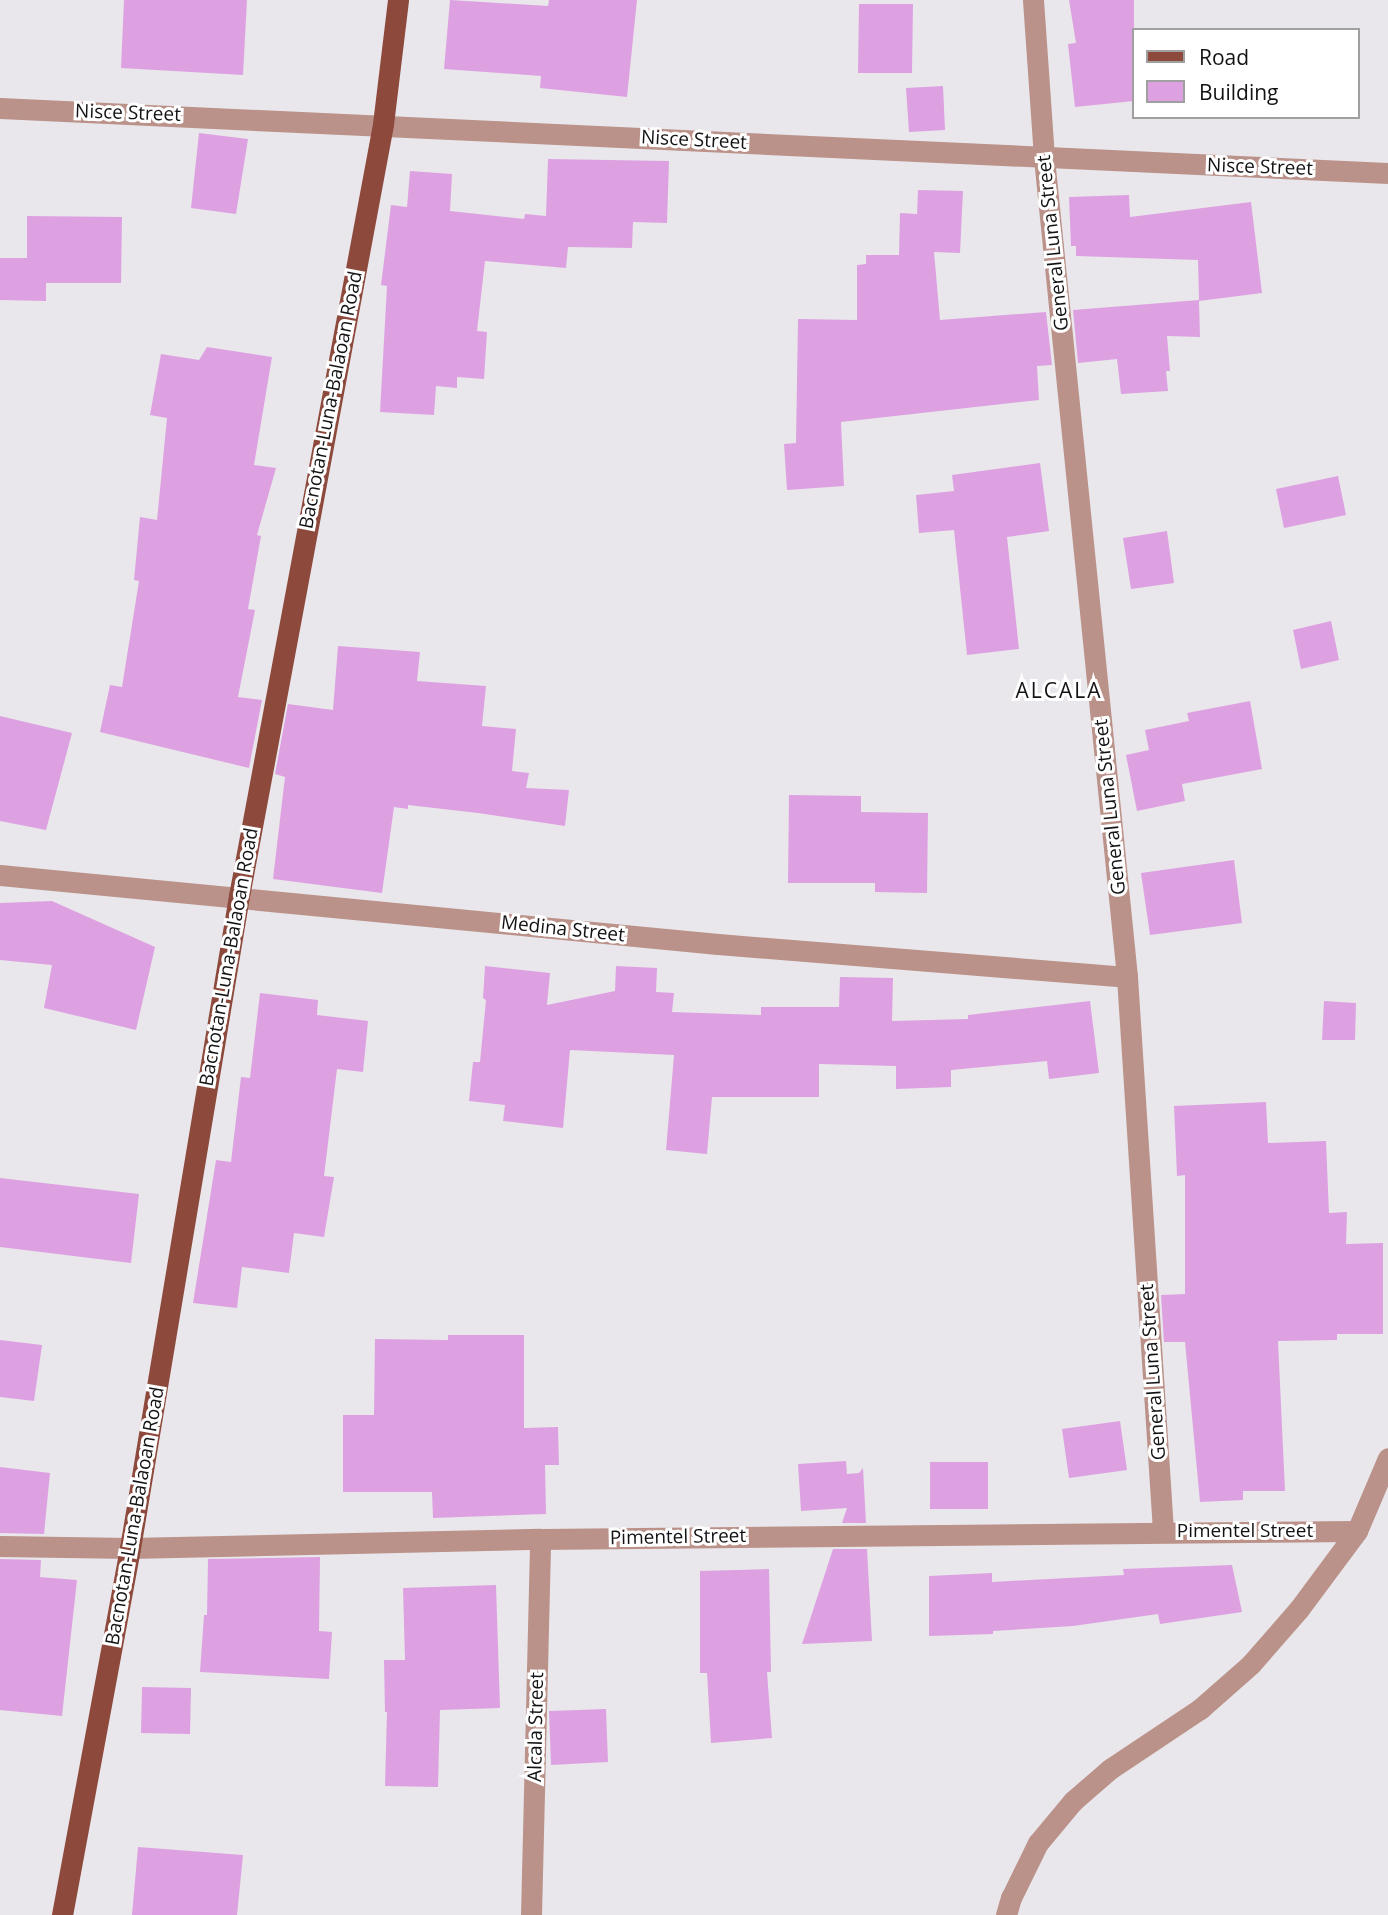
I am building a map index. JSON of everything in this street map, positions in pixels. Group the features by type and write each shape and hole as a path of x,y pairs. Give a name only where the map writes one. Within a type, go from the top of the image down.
{"main road":[{"name":"Bacnotan-Luna-Balaoan Road","path":"62,1915 130,1548 239,896 383,124 398,0"}],"street":[{"name":"General Luna Street","path":"1032,0 1044,158 1127,977 1163,1531"},
{"name":"Nisce Street","path":"0,108 1388,173"},
{"name":"Medina Street","path":"0,875 718,944 1127,977"},
{"path":"1006,1915 1011,1898 1038,1843 1073,1801 1110,1769 1200,1709 1251,1664 1300,1609 1357,1531 1388,1458"},
{"name":"Pimentel Street","path":"0,1546 130,1548 540,1539 1357,1531"},
{"name":"Alcala Street","path":"531,1915 540,1539"}],"building":[{"path":"124,0 247,0 243,75 121,68"},
{"path":"450,0 548,6 549,0 637,0 627,97 540,88 541,76 444,69"},
{"path":"1069,0 1134,0 1132,101 1075,107 1068,44 1076,43"},
{"path":"859,4 913,4 912,73 858,73"},
{"path":"943,86 945,130 909,132 906,88"},
{"path":"199,133 248,139 236,214 191,208"},
{"path":"548,159 669,161 667,223 633,222 632,248 568,247 566,268 485,261 477,331 487,332 484,379 457,377 457,388 436,386 434,415 380,412 387,286 381,285 391,205 407,207 410,171 452,174 450,211 524,219 525,214 546,216"},
{"path":"918,190 963,191 960,253 934,252 940,320 1046,312 1052,365 1037,366 1039,400 841,422 844,486 787,490 784,444 796,443 798,319 857,320 857,265 866,264 866,255 899,255 900,213 917,214"},
{"path":"1129,195 1130,217 1251,202 1262,293 1199,301 1200,337 1167,336 1170,371 1166,371 1168,391 1121,394 1117,359 1078,363 1073,310 1199,300 1198,260 1076,256 1076,246 1071,246 1069,197"},
{"path":"27,216 122,217 121,283 46,283 46,301 0,300 0,258 27,258"},
{"path":"207,347 272,357 254,465 276,468 257,535 261,536 248,609 255,610 238,697 262,700 249,768 100,732 110,685 122,687 139,581 134,580 140,517 157,520 167,418 150,415 161,354 199,360"},
{"path":"1040,463 1049,531 1007,537 1019,649 967,655 954,530 919,533 916,495 954,491 952,475"},
{"path":"1338,476 1346,515 1284,528 1276,489"},
{"path":"1167,531 1174,583 1131,589 1123,538"},
{"path":"1331,621 1339,660 1301,669 1293,630"},
{"path":"338,646 420,652 417,681 486,686 482,726 516,729 512,771 529,773 526,788 569,790 565,826 408,805 408,809 394,807 382,893 273,879 285,777 275,774 288,704 333,710"},
{"path":"1250,701 1262,769 1182,784 1185,801 1137,811 1126,755 1149,750 1145,730 1189,721 1187,713"},
{"path":"0,716 72,733 46,830 0,821"},
{"path":"789,795 861,796 861,812 928,813 927,893 875,892 875,883 788,883"},
{"path":"1234,860 1242,923 1150,935 1141,873"},
{"path":"52,901 155,947 136,1030 44,1008 52,965 0,960 0,903"},
{"path":"485,966 550,973 547,1005 615,991 616,966 657,968 656,992 674,993 672,1012 761,1015 761,1007 839,1007 840,977 893,978 892,1021 968,1019 968,1015 1090,1001 1099,1073 1049,1079 1047,1061 951,1070 951,1087 896,1089 896,1066 819,1064 819,1097 712,1097 707,1154 666,1150 674,1055 570,1050 563,1128 503,1121 505,1105 469,1101 473,1062 480,1062 486,1000 483,998"},
{"path":"260,993 318,1000 317,1015 368,1021 363,1072 337,1069 324,1176 334,1177 324,1237 294,1233 289,1273 242,1267 237,1308 193,1303 216,1160 231,1162 241,1077 250,1078"},
{"path":"1324,1001 1356,1003 1355,1040 1322,1040"},
{"path":"1266,1102 1268,1143 1326,1141 1329,1213 1347,1212 1346,1244 1383,1243 1383,1334 1337,1334 1337,1340 1278,1341 1285,1491 1243,1491 1243,1500 1200,1502 1185,1342 1164,1342 1161,1295 1185,1294 1185,1175 1177,1176 1174,1106"},
{"path":"0,1178 139,1194 131,1263 0,1247"},
{"path":"448,1335 524,1335 524,1428 558,1427 559,1465 545,1465 546,1514 433,1518 432,1492 343,1492 343,1415 374,1415 375,1339 448,1340"},
{"path":"0,1340 42,1345 34,1401 0,1397"},
{"path":"1120,1421 1127,1470 1069,1478 1062,1429"},
{"path":"846,1461 847,1474 859,1473 863,1468 866,1523 842,1523 847,1508 801,1511 798,1464"},
{"path":"930,1462 988,1462 988,1509 930,1509"},
{"path":"0,1467 50,1473 44,1534 0,1533"},
{"path":"833,1549 867,1549 872,1641 802,1644"},
{"path":"320,1557 319,1631 332,1632 329,1679 200,1672 204,1615 207,1615 208,1559"},
{"path":"0,1559 41,1560 40,1577 77,1580 62,1716 0,1710"},
{"path":"1232,1565 1242,1612 1160,1624 1158,1614 1073,1626 993,1631 993,1634 929,1636 929,1576 992,1573 992,1582 1124,1575 1123,1569"},
{"path":"769,1569 771,1672 767,1672 772,1738 711,1743 707,1673 700,1673 700,1571"},
{"path":"496,1585 500,1708 440,1710 438,1787 385,1786 387,1712 384,1660 405,1660 403,1588"},
{"path":"142,1687 191,1688 190,1734 141,1733"},
{"path":"606,1709 608,1762 551,1765 549,1711"},
{"path":"138,1847 243,1855 237,1915 132,1915"}],"district":[{"name":"ALCALA","path":"1059,690"}]}
